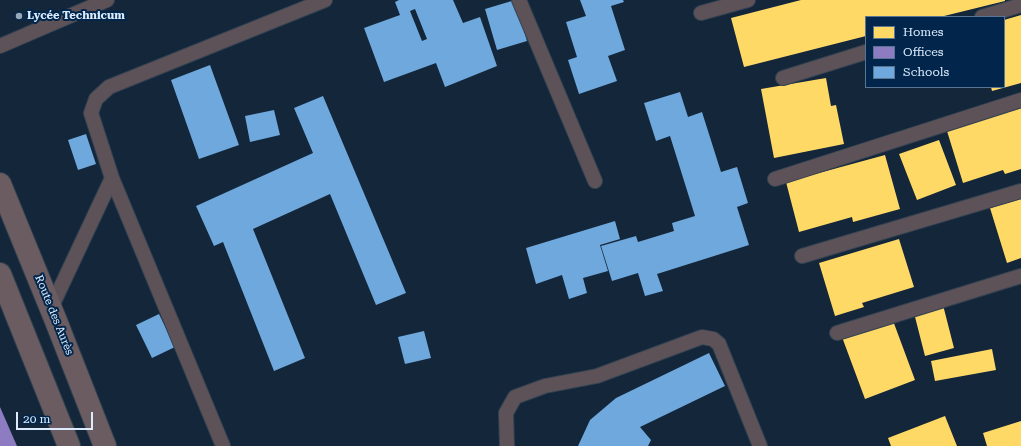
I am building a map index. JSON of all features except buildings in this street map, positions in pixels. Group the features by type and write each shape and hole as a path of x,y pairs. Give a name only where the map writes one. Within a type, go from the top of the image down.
{"street":[{"name":"Route des Aurès","path":"0,184 51,308 105,446"},
{"path":"0,274 69,446"}],"lane":[{"path":"0,46 107,0"},
{"path":"222,446 112,178 91,113 96,99 109,87 325,0"},
{"path":"519,0 595,181"},
{"path":"701,13 748,0"},
{"path":"985,16 1021,5"},
{"path":"783,78 865,52"},
{"path":"776,179 1021,100"},
{"path":"51,308 112,178"},
{"path":"802,256 1021,191"},
{"path":"837,333 1021,276"},
{"path":"506,446 506,412 515,397 545,386 597,376 702,337 713,339 719,344 760,446"}],"place":[{"name":"Lycée Technicum","path":"19,16"}]}
